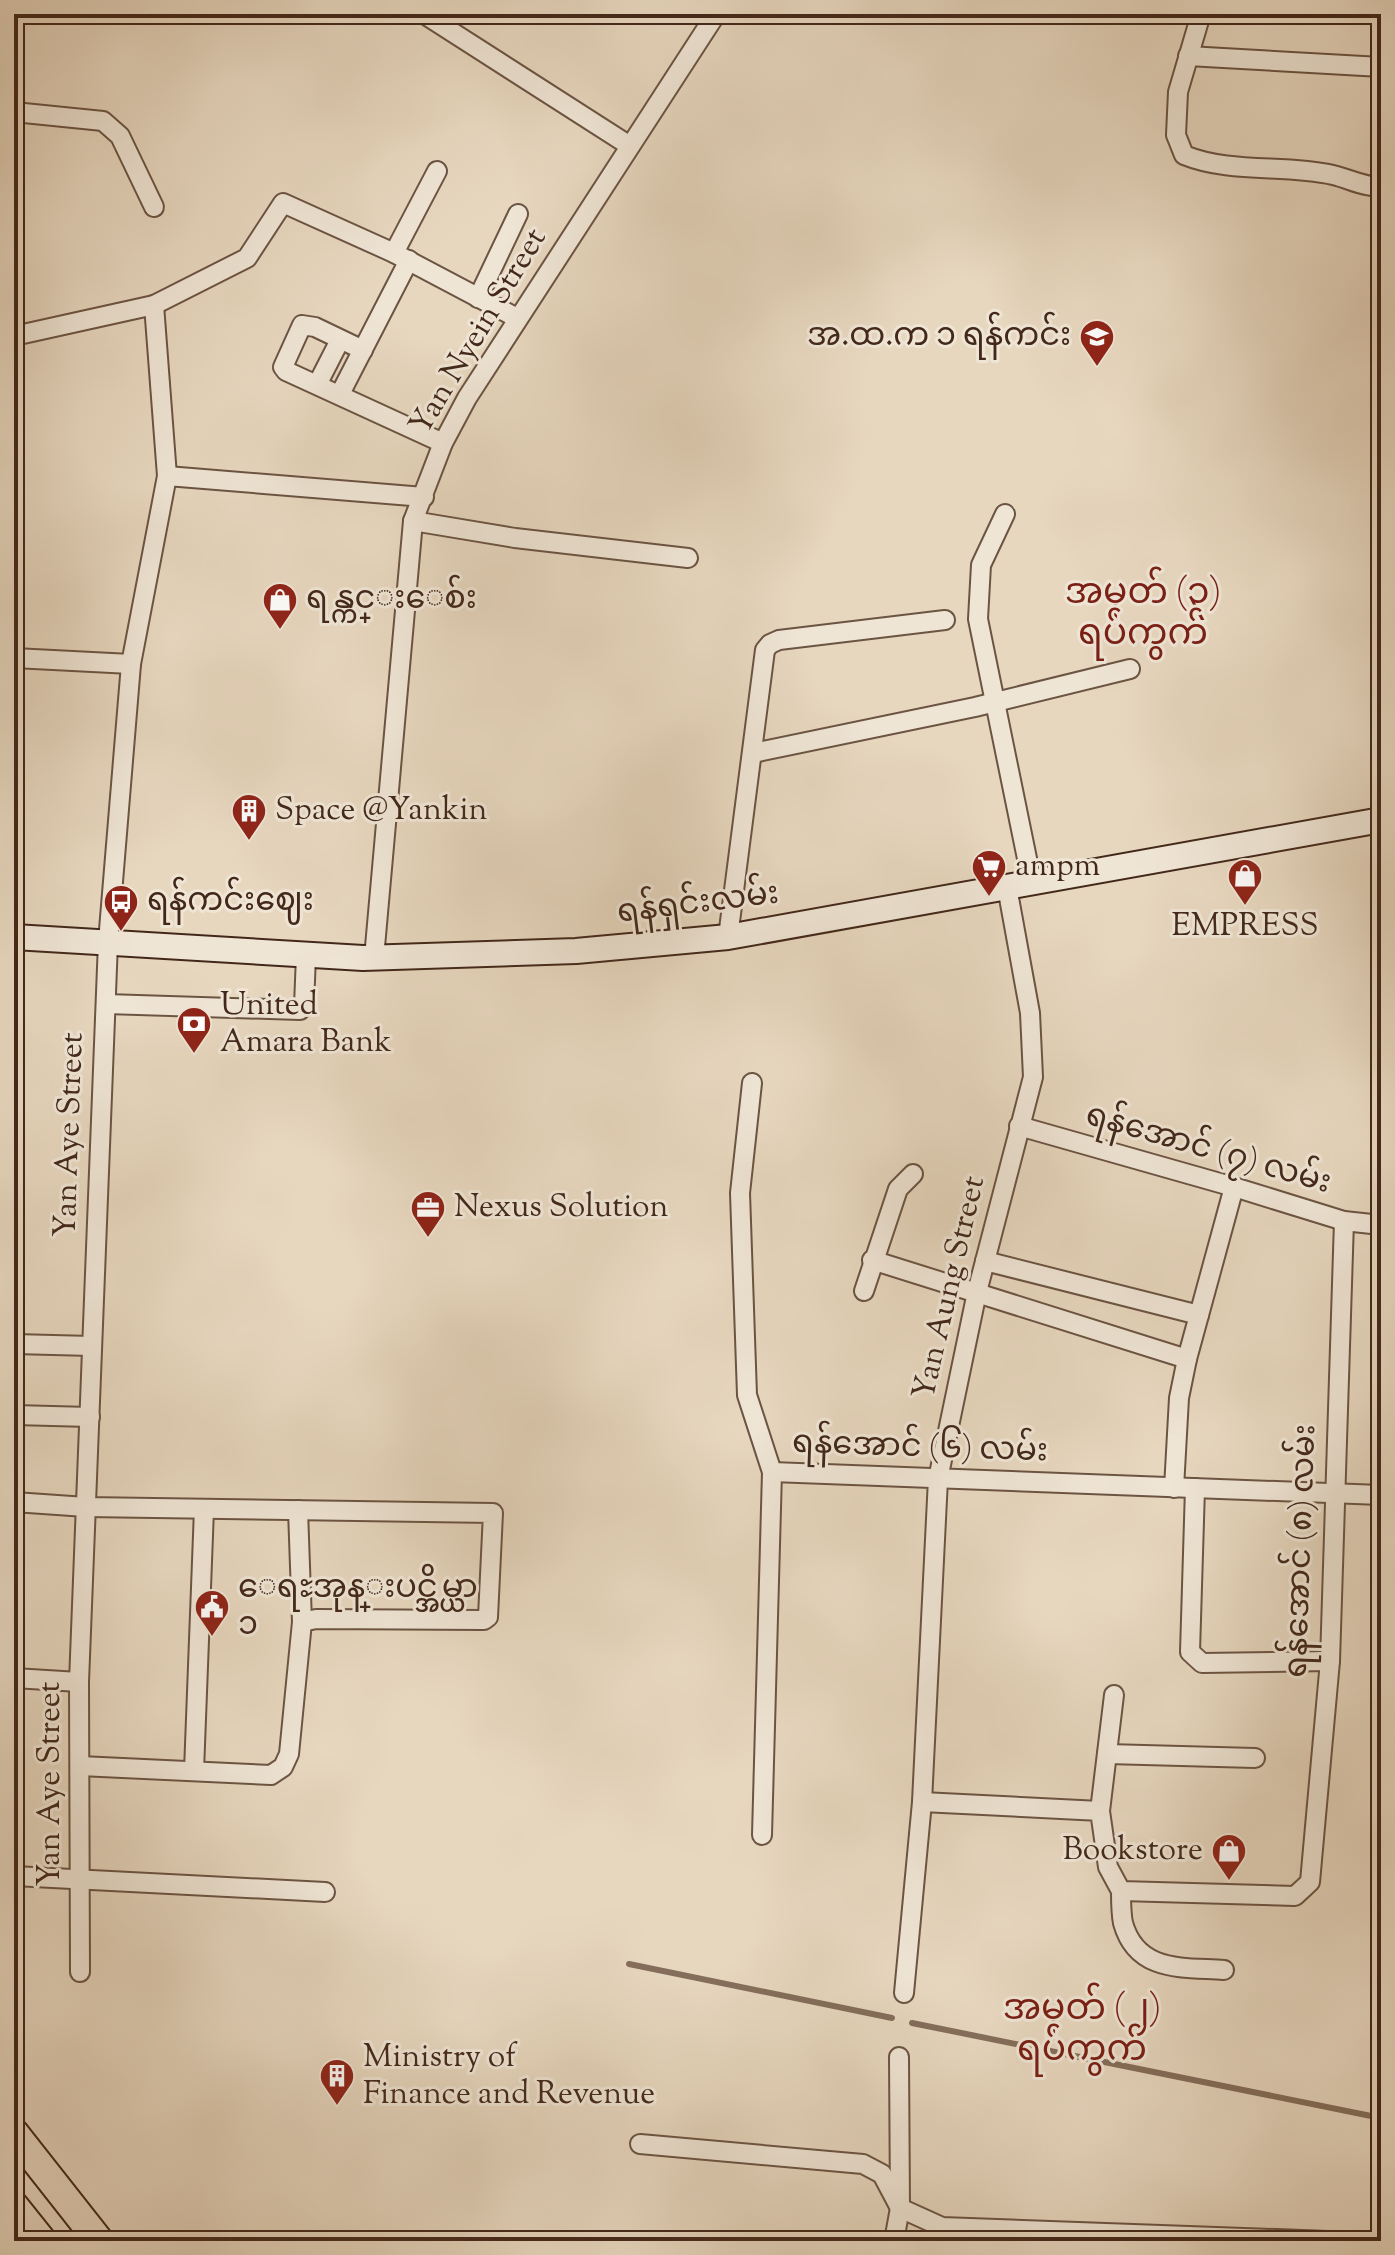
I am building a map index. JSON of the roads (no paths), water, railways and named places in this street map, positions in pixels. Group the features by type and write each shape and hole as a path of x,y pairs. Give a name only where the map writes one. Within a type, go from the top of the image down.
{"main road":[{"name":"ရန်ရှင်းလမ်း","path":"14,937 374,958 576,951 728,937 1381,820"},
{"path":"19,2149 99,2241"},
{"path":"14,2206 42,2241"}],"street":[{"path":"424,14 630,146"},
{"name":"Yan Nyein Street","path":"374,958 413,521 443,443 467,398 716,14"},
{"path":"1201,14 1178,92 1176,135 1184,155 1206,164 1289,169 1333,175 1367,187 1381,187"},
{"path":"1188,56 1381,67"},
{"path":"14,112 103,121 120,136 154,207"},
{"path":"340,394 363,350 437,171"},
{"path":"14,336 154,305 247,258 283,203 401,257 517,318"},
{"path":"478,298 518,214"},
{"name":"Yan Aye Street","path":"80,1972 79,1682 108,942 131,664 167,476 154,305"},
{"path":"363,350 315,327 302,325 283,367 443,443"},
{"path":"318,383 340,340"},
{"path":"167,476 424,497"},
{"path":"1005,514 981,565 978,619 1032,883"},
{"path":"413,521 515,538 688,558"},
{"path":"728,937 765,650 779,640 945,620"},
{"path":"14,658 131,664"},
{"path":"753,753 997,702 1130,669"},
{"name":"Yan Aung Street","path":"904,1993 922,1802 938,1479 977,1292 1033,1077 1030,1013 1007,887"},
{"path":"106,1004 300,1010 304,1006 306,955"},
{"path":"752,1083 740,1193 747,1395 772,1472"},
{"name":"ရန်အောင် (၇) လမ်း","path":"1019,1126 1344,1221 1381,1225"},
{"path":"864,1291 898,1189 913,1174"},
{"path":"1174,1488 1179,1398 1234,1187"},
{"name":"ရန်အောင် (၈) လမ်း","path":"1121,1891 1295,1896 1310,1882 1330,1661 1344,1221"},
{"path":"872,1260 1187,1359"},
{"path":"985,1261 1199,1315"},
{"path":"14,1344 92,1346"},
{"path":"14,1415 90,1417"},
{"name":"ရန်အောင် (၆) လမ်း","path":"762,1835 772,1472 1381,1495"},
{"path":"1195,1488 1190,1652 1194,1658 1202,1663 1330,1661"},
{"path":"14,1502 86,1507 493,1513 488,1617 484,1620 316,1619 302,1622"},
{"path":"194,1771 204,1509"},
{"path":"80,1766 271,1775 283,1767 289,1754 302,1622 298,1510"},
{"path":"14,1678 79,1682"},
{"path":"1114,1695 1100,1811 1108,1867 1121,1891 1123,1924 1138,1951 1158,1965 1224,1970"},
{"path":"1107,1754 1255,1758"},
{"path":"922,1802 1100,1811"},
{"path":"14,1876 325,1892"},
{"path":"894,2241 900,2208 899,2057"},
{"path":"640,2144 863,2164 882,2174 900,2208 942,2227 1329,2241"}],"waterway":[{"path":"629,1964 892,2018"},
{"path":"912,2023 1381,2118"}],"place":[{"name":"အ.ထ.က ၁ ရန်ကင်း","path":"1097,368"},
{"name":"ရန္ကင္းေစ်း","path":"280,631"},
{"name":"Space @Yankin","path":"249,842"},
{"name":"ampm","path":"989,898"},
{"name":"EMPRESS","path":"1245,907"},
{"name":"ရန်ကင်းဈေး","path":"121,933"},
{"name":"United Amara Bank","path":"194,1055"},
{"name":"Nexus Solution","path":"428,1239"},
{"name":"ေရႊအုန္းပင္အိမ္ယာ ၁","path":"212,1638"},
{"name":"Bookstore","path":"1229,1882"},
{"name":"Ministry of Finance and Revenue","path":"337,2107"}],"district":[{"name":"အမှတ် (၃) ရပ်ကွက်","path":"1143,614"},
{"name":"အမှတ် (၂) ရပ်ကွက်","path":"1082,2030"}]}
